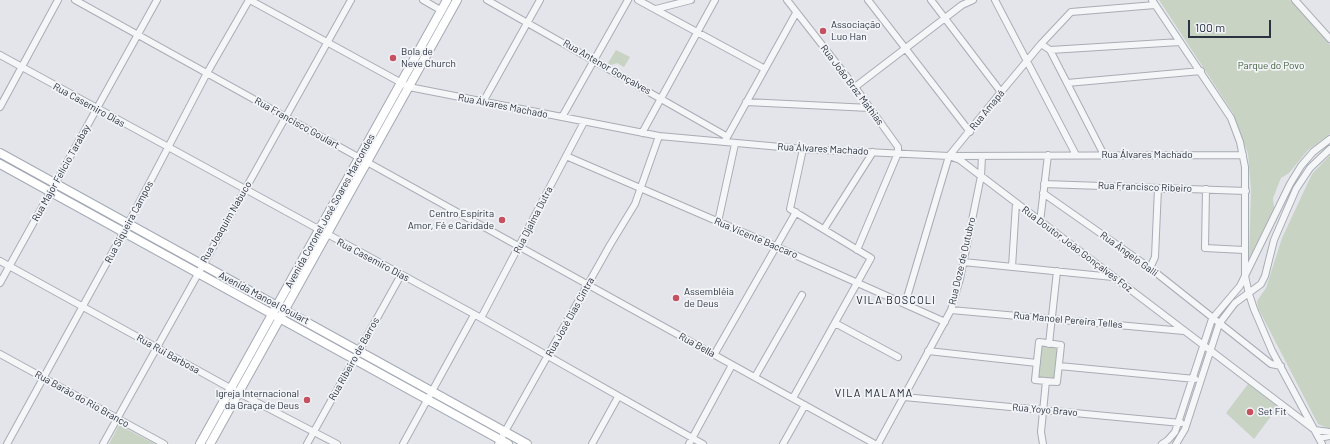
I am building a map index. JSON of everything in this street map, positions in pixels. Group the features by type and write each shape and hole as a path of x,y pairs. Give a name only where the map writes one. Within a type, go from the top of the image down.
{"main road":[{"name":"Avenida Coronel José Soares Marcondes","path":"200,444 286,310 367,162 442,15 447,0"},
{"name":"Avenida Coronel José Soares Marcondes","path":"442,15 457,0"},
{"name":"Avenida Coronel José Soares Marcondes","path":"210,444 272,314 359,158 405,85"},
{"name":"Avenida Manoel Goulart","path":"0,153 55,183 198,273 353,359 527,444"},
{"name":"Avenida Manoel Goulart","path":"0,164 50,191 202,265 277,305 358,350 499,442 508,444"}],"street":[{"path":"0,107 58,0"},
{"name":"Rua Francisco Goulart","path":"75,0 520,247"},
{"name":"Rua Major Felício Tarabay","path":"0,283 156,0"},
{"name":"Rua Álvares Machado","path":"249,0 405,85 483,102 659,136 803,149 949,156 1243,155"},
{"name":"Rua Siqueira Campos","path":"8,444 126,227 207,73 249,0"},
{"name":"Rua Joaquim Nabuco","path":"103,444 351,0"},
{"path":"423,0 442,15"},
{"name":"Rua Antenor Gonçalves","path":"487,0 595,60 726,136"},
{"path":"483,102 540,0"},
{"path":"562,117 628,0"},
{"path":"638,0 765,69"},
{"path":"642,133 715,0"},
{"name":"Rua João Braz Mathias","path":"786,0 894,140 898,147 898,153"},
{"path":"868,0 970,132"},
{"path":"931,0 1001,92"},
{"path":"854,87 946,18 973,0"},
{"path":"995,0 1026,62 1076,155"},
{"path":"1296,0 1330,39"},
{"path":"656,9 687,1"},
{"path":"1154,3 1231,118 1243,155 1246,191 1244,250 1245,276 1249,294 1254,309 1281,366 1320,441 1329,444"},
{"name":"Rua Amapá","path":"905,304 949,156 1001,92 1041,44 1071,12 1154,3"},
{"path":"725,143 726,136 796,13"},
{"path":"1050,50 1180,42"},
{"path":"1041,44 1050,50 1104,155"},
{"name":"Rua Casemiro Dias","path":"0,56 401,276 481,318 547,357 703,444"},
{"path":"1068,83 1201,72"},
{"path":"746,102 870,108"},
{"name":"Rua Djalma Dutra","path":"481,318 520,247 584,122"},
{"name":"Rua José Dias Cintra","path":"499,442 635,204 659,136"},
{"path":"1162,444 1175,432 1212,319 1240,286 1290,184 1301,166 1314,152 1330,139"},
{"path":"718,222 735,144"},
{"path":"714,355 777,246 793,210 803,149"},
{"path":"1176,444 1181,438 1219,324 1235,303 1261,284 1265,276 1274,240 1296,189 1310,168 1330,149"},
{"path":"824,229 872,152"},
{"path":"857,250 898,153"},
{"path":"1040,222 1048,155"},
{"name":"Rua Vicente Baccaro","path":"566,156 777,246 945,322"},
{"name":"Rua Doutor João Gonçalves Foz","path":"949,156 960,160 1210,351"},
{"name":"Rua Doze de Outubro","path":"878,444 951,310 963,262 981,176 982,156"},
{"name":"Rua Francisco Ribeiro","path":"1044,184 1246,191"},
{"path":"1150,268 1155,257 1158,188"},
{"path":"1206,189 1205,248 1244,250"},
{"name":"Rua Ângelo Galli","path":"1044,193 1150,268 1219,324"},
{"path":"1012,267 1016,203"},
{"path":"792,398 871,258 793,210"},
{"name":"Rua Bella","path":"520,247 874,444"},
{"name":"Rua Rui Barbosa","path":"0,261 235,391 337,444"},
{"path":"963,262 1114,277"},
{"path":"1049,344 1057,271"},
{"name":"Rua Ribeiro de Barros","path":"307,444 358,350 401,276"},
{"path":"754,377 802,295"},
{"name":"Rua Manoel Pereira Telles","path":"951,310 1184,331"},
{"path":"403,444 474,315"},
{"path":"835,322 898,357"},
{"path":"1219,324 1271,364 1281,366"},
{"path":"1039,342 1049,344 1061,345 1057,382 1035,380 1039,342"},
{"path":"928,351 1037,363"},
{"path":"1210,351 1315,430 1330,432"},
{"name":"Rua Barão do Rio Branco","path":"0,354 164,444"},
{"path":"689,444 732,365"},
{"path":"1059,366 1201,379"},
{"path":"1043,444 1041,432 1046,381"},
{"path":"592,444 618,397"},
{"name":"Rua Yoyo Bravo","path":"904,397 1186,424"},
{"path":"783,444 805,405"},
{"path":"1320,441 1330,436"}],"green space":[{"name":"Parque do Povo","path":"1159,0 1290,0 1330,45 1330,134 1308,150 1289,173 1281,178 1273,198 1274,208 1249,259 1251,190 1248,154 1233,113"},
{"path":"616,50 630,57 624,67 617,63 611,65 608,63"},
{"path":"1330,155 1330,429 1318,424 1258,308 1257,301 1266,288 1282,238 1312,174"},
{"path":"1042,345 1059,347 1055,380 1038,378"},
{"name":"Set Fit","path":"1248,384 1278,407 1254,439 1226,413"},
{"path":"119,425 155,444 109,444"}],"place":[{"name":"Associação Luo Han","path":"823,31"},
{"name":"Bola de Neve Church","path":"393,58"},
{"name":"Centro Espírita Amor, Fé e Caridade","path":"502,220"},
{"name":"Assembléia de Deus","path":"676,298"},
{"name":"Igreja Internacional da Graça de Deus","path":"307,400"},
{"name":"Set Fit","path":"1250,412"}],"district":[{"name":"VILA BOSCOLI","path":"896,300"},
{"name":"VILA MALAMA","path":"874,393"}]}
